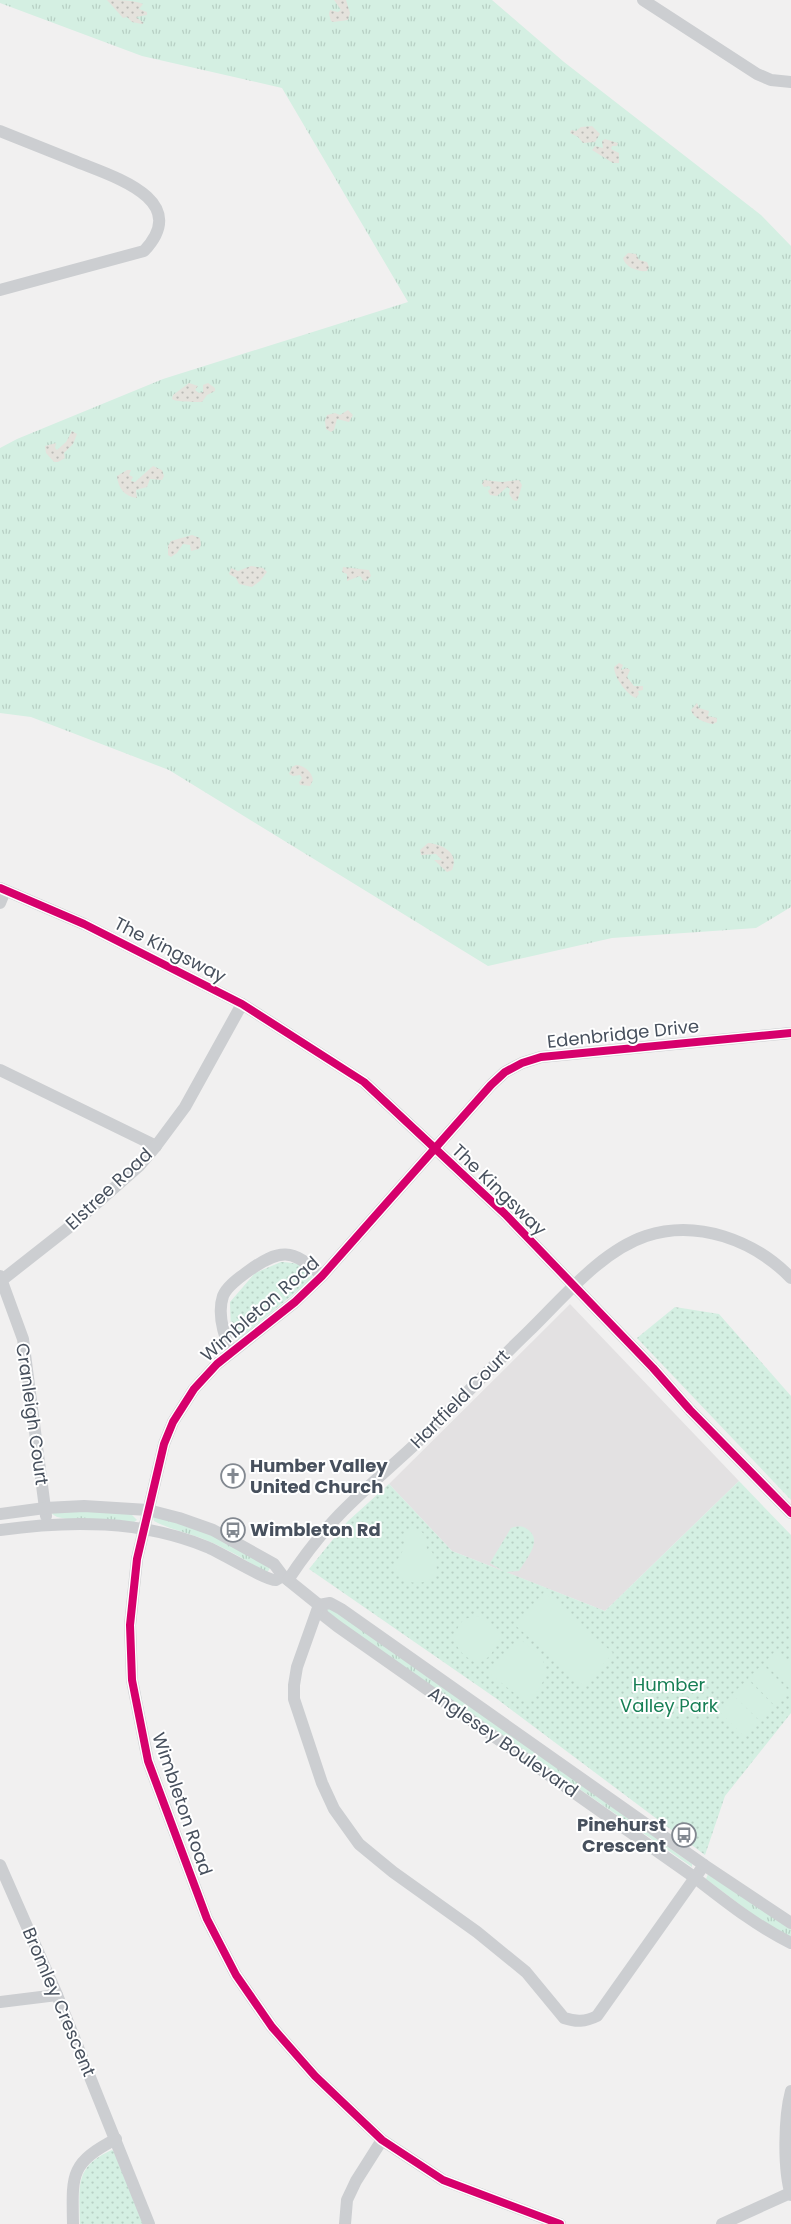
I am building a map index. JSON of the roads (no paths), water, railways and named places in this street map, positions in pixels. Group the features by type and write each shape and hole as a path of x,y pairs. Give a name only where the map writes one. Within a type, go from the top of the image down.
{"street":[{"path":"643,0 757,74 776,81 791,82"},
{"path":"0,131 138,188 155,207 158,214 158,229 154,240 144,250 0,290"},
{"path":"0,903 3,889"},
{"name":"The Kingsway","path":"3,889 84,924 242,1004 364,1082 505,1214 653,1368 690,1410 791,1513"},
{"name":"Elstree Road","path":"1,1278 72,1225 138,1166 156,1146 185,1107 242,1004"},
{"name":"Edenbridge Drive","path":"434,1148 505,1072 535,1059 609,1049 791,1033"},
{"path":"0,1070 156,1146"},
{"name":"Wimbleton Road","path":"434,1148 373,1221 322,1276 295,1302 231,1352 194,1389 173,1422 164,1444 144,1528 132,1591 130,1625 132,1680 148,1761 207,1919 236,1975 272,2027 309,2070 382,2140 443,2180 538,2220 560,2224"},
{"name":"Hartfield Court","path":"285,1578 339,1514 414,1444 574,1287 611,1253 629,1242 668,1231 694,1231 718,1235 737,1241 766,1257 791,1278"},
{"name":"Wimbleton Road","path":"231,1352 225,1336 221,1304 224,1294 235,1282 274,1255 285,1253 297,1256 322,1276"},
{"name":"Cranleigh Court","path":"1,1278 23,1339 47,1525"},
{"name":"Anglesey Boulevard","path":"0,1514 44,1508 84,1506 148,1510 213,1530 274,1564 285,1578 319,1605 323,1616 694,1877 741,1913 791,1943"},
{"path":"0,1530 47,1525 103,1524 144,1528 205,1546 227,1555 265,1577 275,1580 285,1578"},
{"name":"Anglesey Boulevard","path":"319,1605 330,1603 341,1610 791,1923"},
{"path":"319,1605 298,1667 294,1684 294,1699 322,1784 334,1809 359,1844 392,1872 477,1932 514,1962 538,1984 564,2018 573,2021 587,2021 597,2016 704,1864"},
{"name":"Bromley Crescent","path":"0,1865 57,1995 149,2224"},
{"path":"0,2002 57,1995"},
{"path":"722,2224 790,2194 789,2123 791,2091"},
{"path":"73,2224 74,2182 78,2166 93,2151 116,2139"},
{"path":"345,2224 347,2200 356,2181 382,2140"}],"place":[{"name":"Humber Valley United Church","path":"233,1476"},
{"name":"Wimbleton Rd","path":"233,1530"},
{"name":"Pinehurst Crescent","path":"684,1835"}],"park label":[{"name":"Humber Valley Park","path":"669,1695"}]}
